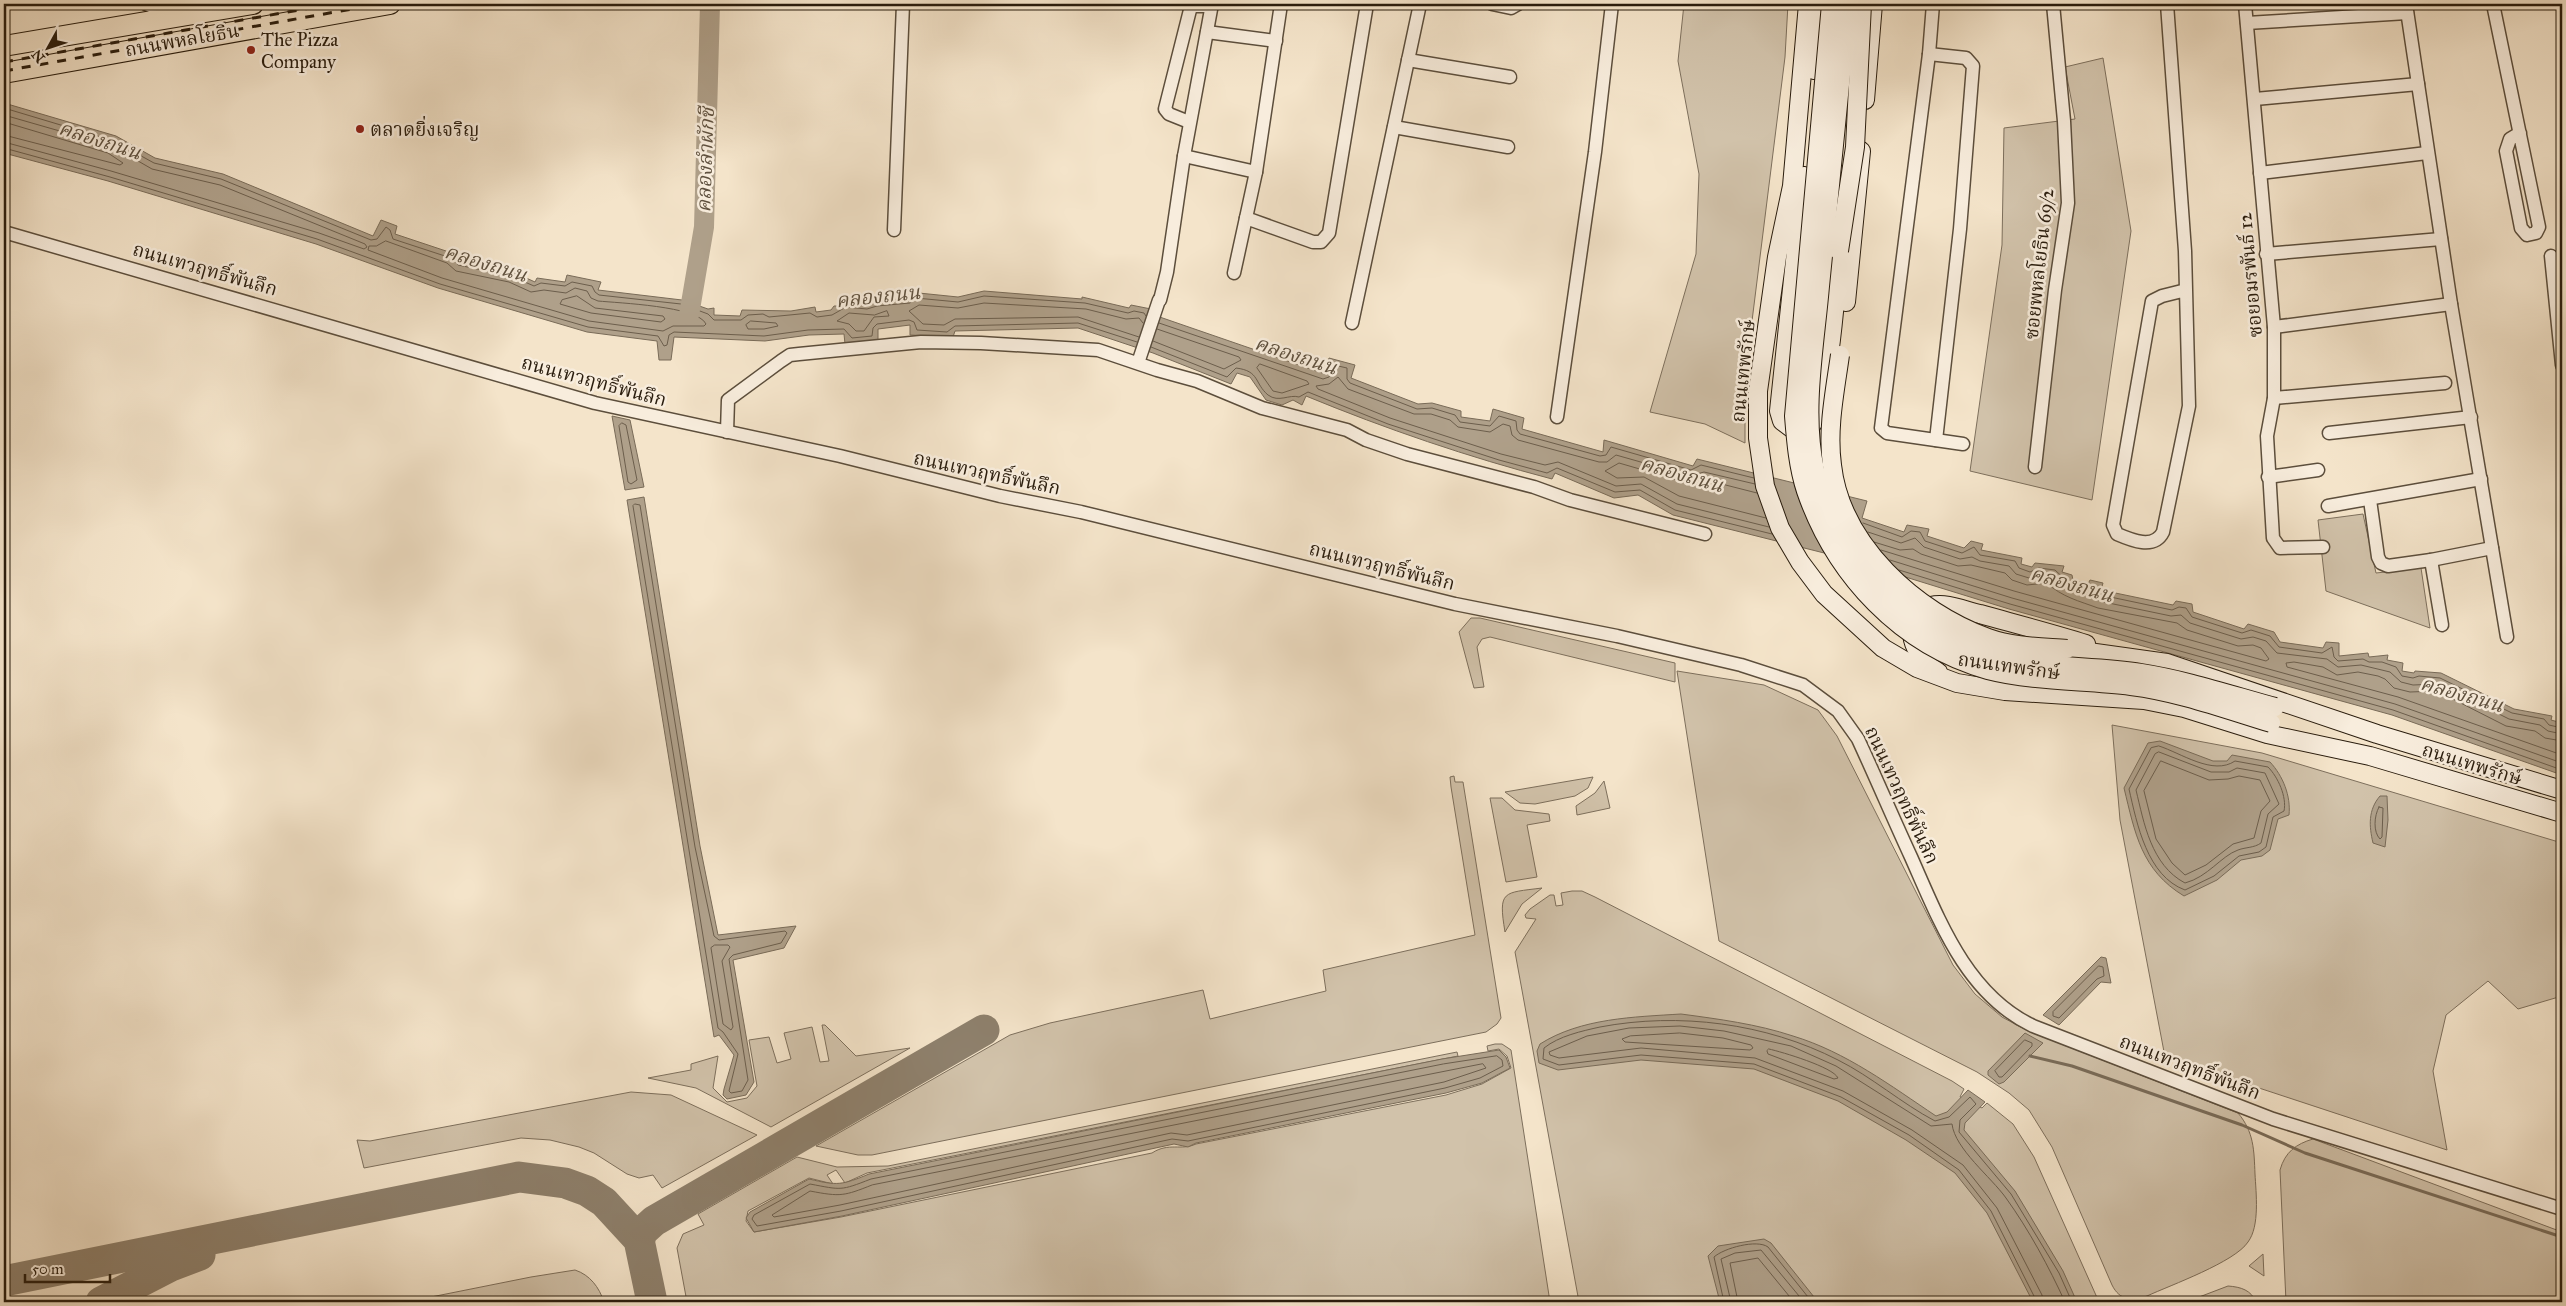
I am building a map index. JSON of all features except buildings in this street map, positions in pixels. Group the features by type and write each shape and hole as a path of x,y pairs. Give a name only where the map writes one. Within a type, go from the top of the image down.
{"main road":[{"name":"ถนนพหลโยธิน","path":"4,46 253,4"},
{"name":"ถนนพหลโยธิน","path":"5,73 390,4"},
{"name":"ถนนเทพรักษ์","path":"1808,4 1792,186 1777,257 1758,391 1758,438 1765,486 1780,528 1800,562 1824,594 1857,627 1883,648 1917,668 1957,683 2005,692 2144,700 2184,708 2267,734 2370,756 2562,813"},
{"path":"1821,4 1779,411 1782,422 1794,430 1803,430 1812,426 1818,414 1833,323 1839,251 1855,147 1864,4"},
{"name":"ถนนเทพรักษ์","path":"1831,4 1794,416 1796,452 1806,490 1821,527 1844,565 1865,593 1894,621 1935,648 1988,670 2039,679 2131,686 2377,734"},
{"name":"ถนนเทพรักษ์","path":"1848,4 1813,361 1810,433 1815,471 1838,528 1856,556 1882,587 1914,615 1942,634 1994,655 2043,664 2140,672 2177,680 2273,715 2370,756"},
{"path":"1818,414 1834,250 1845,174 1856,51 1864,4"},
{"name":"ถนนเทพรักษ์","path":"1873,4 1860,177 1830,433 1832,466 1846,513 1872,555 1898,583 1929,608 1958,625 1990,639 2016,644 2131,657 2202,674 2377,734 2562,790"},
{"path":"1783,368 1779,332 1792,186"},
{"path":"1957,683 1934,670 1915,647 1912,628 1921,611 1930,606 1943,605 1965,610 2131,657"}],"street":[{"path":"146,4 175,16"},
{"path":"894,230 903,4"},
{"path":"1234,273 1256,172 1280,4"},
{"path":"1246,218 1313,242 1324,241 1329,233 1367,4"},
{"path":"1352,322 1420,4"},
{"path":"1492,4 1511,8 1518,4"},
{"path":"1557,417 1593,161 1612,4"},
{"path":"1933,4 1929,54 1881,428 1887,433 1963,444"},
{"name":"ซอยพหลโยธิน 69/2","path":"2035,467 2055,290 2068,203 2064,121 2053,4"},
{"path":"2167,4 2186,290 2189,406 2163,532 2160,539 2153,542 2138,541 2117,534 2113,525 2152,301 2162,296 2186,290"},
{"name":"ซอยอมรพันธ์ 12","path":"2245,4 2274,327 2274,398 2267,436 2268,477 2275,544 2280,548 2323,547"},
{"path":"2493,4 2520,132 2539,227 2536,233 2527,235 2522,228 2506,151 2510,140 2520,132"},
{"path":"1138,363 1167,272 1189,122 1212,5 1193,6 1190,10 1165,109 1169,114 1189,122"},
{"path":"2247,23 2407,8 2450,304 2471,417 2507,637"},
{"path":"1207,32 1276,41"},
{"path":"1929,54 1960,56 1970,61 1973,66 1960,229 1936,440"},
{"path":"1408,60 1510,77"},
{"path":"2255,99 2418,84"},
{"path":"1394,127 1508,147"},
{"path":"2260,174 2427,153"},
{"path":"1184,156 1256,172"},
{"name":"ถนนเทวฤทธิ์พันลึก","path":"4,232 595,403 840,456 1000,496 1081,512 1455,604 1617,636 1741,666 1803,685 1838,711 1858,739 1945,935 1971,974 2005,1009 2032,1026 2273,1119 2562,1209"},
{"path":"2266,254 2441,239"},
{"path":"2551,256 2558,284 2562,366"},
{"path":"2274,327 2450,304"},
{"path":"727,432 728,400 736,392 790,355 921,342 981,343 1098,350 1197,381 1262,408 1347,430 1366,440 1407,454 1534,487 1570,500 1705,534"},
{"path":"2274,398 2445,383"},
{"path":"2329,433 2471,417"},
{"path":"2268,477 2318,470"},
{"path":"2328,506 2481,479"},
{"path":"2370,500 2378,557 2381,563 2388,566 2492,548"},
{"path":"2431,560 2442,625"}],"shaded area":[{"path":"1684,4 1788,4 1785,57 1745,377 1745,443 1705,424 1650,412 1696,254 1699,174 1678,61"},
{"path":"2103,58 2131,231 2092,500 1970,471 2002,245 2004,128 2075,119 2065,67"},
{"path":"2363,514 2376,573 2421,568 2430,628 2326,591 2318,520"},
{"path":"1471,618 1480,618 1675,663 1675,682 1490,637 1482,639 1477,647 1484,687 1474,688 1459,632"},
{"path":"1677,671 1764,685 1818,710 1837,736 1953,965 1975,994 2002,1017 2028,1031 2238,1113 2247,1127 2252,1142 2256,1200 2256,1218 2252,1235 2241,1250 2217,1265 2147,1296 2136,1299 2123,1297 2112,1285 2052,1147 2029,1110 2009,1093 1977,1072 1719,941"},
{"path":"2112,725 2262,753 2562,843 2562,996 2518,1009 2488,981 2446,1015 2433,1071 2447,1150 2165,1057 2120,820"},
{"path":"1454,776 1455,782 1463,782 1501,1018 1497,1024 1486,1032 872,1155 858,1155 816,1146 1010,1035 1050,1023 1203,990 1210,1019 1326,991 1323,970 1475,935 1451,787 1450,777"},
{"path":"1593,777 1588,788 1575,796 1535,804 1520,803 1505,792"},
{"path":"1604,781 1610,808 1577,815 1576,806 1595,793"},
{"path":"1490,798 1502,798 1515,810 1549,814 1550,821 1527,825 1537,877 1506,882"},
{"path":"1542,888 1522,904 1505,932 1502,908 1506,896 1519,891"},
{"path":"1582,891 1595,897 1952,1081 1964,1089 1960,1097 1982,1108 1987,1103 2013,1124 2034,1157 2099,1302 1579,1302 1515,952 1536,919 1526,918 1525,915 1530,909 1550,895 1554,895 1556,906 1563,905 1561,893"},
{"path":"822,1025 825,1025 856,1056 910,1048 771,1127 696,1088 648,1078 691,1070 691,1064 718,1056 713,1088 727,1102 747,1098 757,1086 749,1040 769,1037 777,1063 791,1059 784,1033 812,1027 820,1062 829,1061"},
{"path":"1502,1044 1511,1050 1550,1302 687,1302 677,1248 683,1234 704,1225 698,1214 797,1157 837,1167 888,1166 1457,1052 1458,1056 867,1173 845,1183 836,1170 827,1175 833,1184 809,1178 748,1211 746,1221 754,1232 841,1217 1152,1153 1169,1147 1185,1147 1446,1095 1482,1084 1511,1068 1507,1056 1499,1049 1488,1051 1487,1046"},
{"path":"631,1092 671,1095 757,1135 662,1188 653,1175 639,1178 627,1174 594,1153 579,1147 550,1140 521,1138 364,1168 357,1140 370,1141"},
{"path":"2313,1139 2562,1232 2562,1302 2286,1302 2280,1170 2285,1158 2296,1146"},
{"path":"2263,1254 2264,1276 2249,1266"},
{"path":"575,1270 593,1282 604,1302 406,1302 531,1277"},
{"path":"2228,1286 2245,1290 2256,1302 2186,1302"}],"water":[{"name":"คลองถนน","path":"4,103 116,136 155,158 223,174 373,236 381,220 397,226 395,234 455,254 460,261 513,272 535,282 537,278 565,282 567,275 601,282 598,290 682,300 708,309 714,308 714,315 740,316 742,310 791,311 815,307 816,312 831,310 834,306 840,306 840,302 867,304 876,301 910,298 909,292 958,297 984,291 1082,299 1082,297 1129,308 1131,305 1151,309 1151,314 1325,374 1329,358 1355,365 1351,378 1418,404 1432,403 1461,411 1461,417 1490,421 1493,409 1524,418 1522,429 1603,452 1604,440 1693,466 1697,459 1867,501 1862,518 1904,532 1907,525 1929,529 1927,536 1964,548 1971,541 1983,544 1981,550 2022,558 2021,564 2032,567 2035,563 2064,566 2062,572 2072,575 2073,580 2088,584 2090,580 2103,583 2101,590 2173,605 2176,601 2192,604 2193,612 2244,629 2248,624 2274,632 2280,642 2323,648 2326,642 2339,643 2339,656 2368,653 2369,657 2388,655 2387,660 2403,663 2402,671 2441,673 2514,709 2552,716 2551,720 2562,723 2562,775 2392,715 2009,609 1844,558 1673,515 1638,495 1614,498 1555,473 1552,479 1458,452 1366,420 1306,396 1302,405 1293,400 1282,405 1266,400 1250,377 1237,373 1231,384 1153,353 1078,328 955,331 953,337 910,335 910,325 878,329 878,341 845,344 844,334 809,335 765,341 674,337 671,360 659,360 657,341 587,332 438,288 316,244 108,181 4,153"},
{"path":"612,416 630,420 644,487 625,490"},
{"path":"644,497 700,846 718,935 796,926 784,948 733,960 754,1082 746,1095 727,1099 723,1095 734,1055 719,1035 714,1037 627,500"},
{"path":"2160,741 2213,761 2227,761 2232,755 2270,762 2282,780 2289,801 2289,815 2278,819 2270,850 2262,856 2241,860 2217,880 2184,896 2170,886 2149,862 2136,835 2124,788 2148,743"},
{"path":"2380,796 2387,796 2388,820 2385,847 2373,843 2371,830 2371,813"},
{"path":"2101,957 2106,958 2111,983 2101,982 2059,1025 2043,1015"},
{"path":"1681,1014 1751,1025 1813,1043 1850,1060 1936,1116 1947,1112 1968,1090 1985,1102 1965,1123 1964,1130 2015,1191 2063,1271 2077,1302 2033,1302 1987,1213 1955,1173 1906,1140 1838,1101 1754,1069 1641,1060 1558,1070 1539,1063 1537,1051 1540,1044 1556,1035 1573,1029 1608,1020"},
{"path":"2025,1033 2043,1043 2004,1082 1999,1084 1988,1075 1988,1071"},
{"path":"1499,1050 1506,1057 1510,1068 1482,1083 1446,1093 1196,1143 1188,1147 1174,1144 842,1216 754,1232 746,1218 750,1212 809,1179 827,1183 846,1182 869,1174 1442,1059"},
{"path":"1764,1239 1771,1243 1818,1302 1720,1302 1708,1256 1718,1246"}],"waterway":[{"name":"คลองลำผักชี","path":"689,315 704,227 710,4"},
{"path":"2030,1056 2072,1066 2242,1125 2305,1153 2562,1237"}],"taxiway":[{"path":"639,1240 643,1231 654,1221 984,1030"},
{"path":"4,1281 519,1177 565,1183 587,1191 604,1202 639,1240 652,1302"},
{"path":"101,1302 171,1266 200,1255"}],"railway":[{"path":"4,62 333,4"},
{"path":"4,71 380,4"}],"place":[{"name":"The Pizza Company","path":"251,50"},
{"name":"ตลาดยิ่งเจริญ","path":"360,129"}]}
